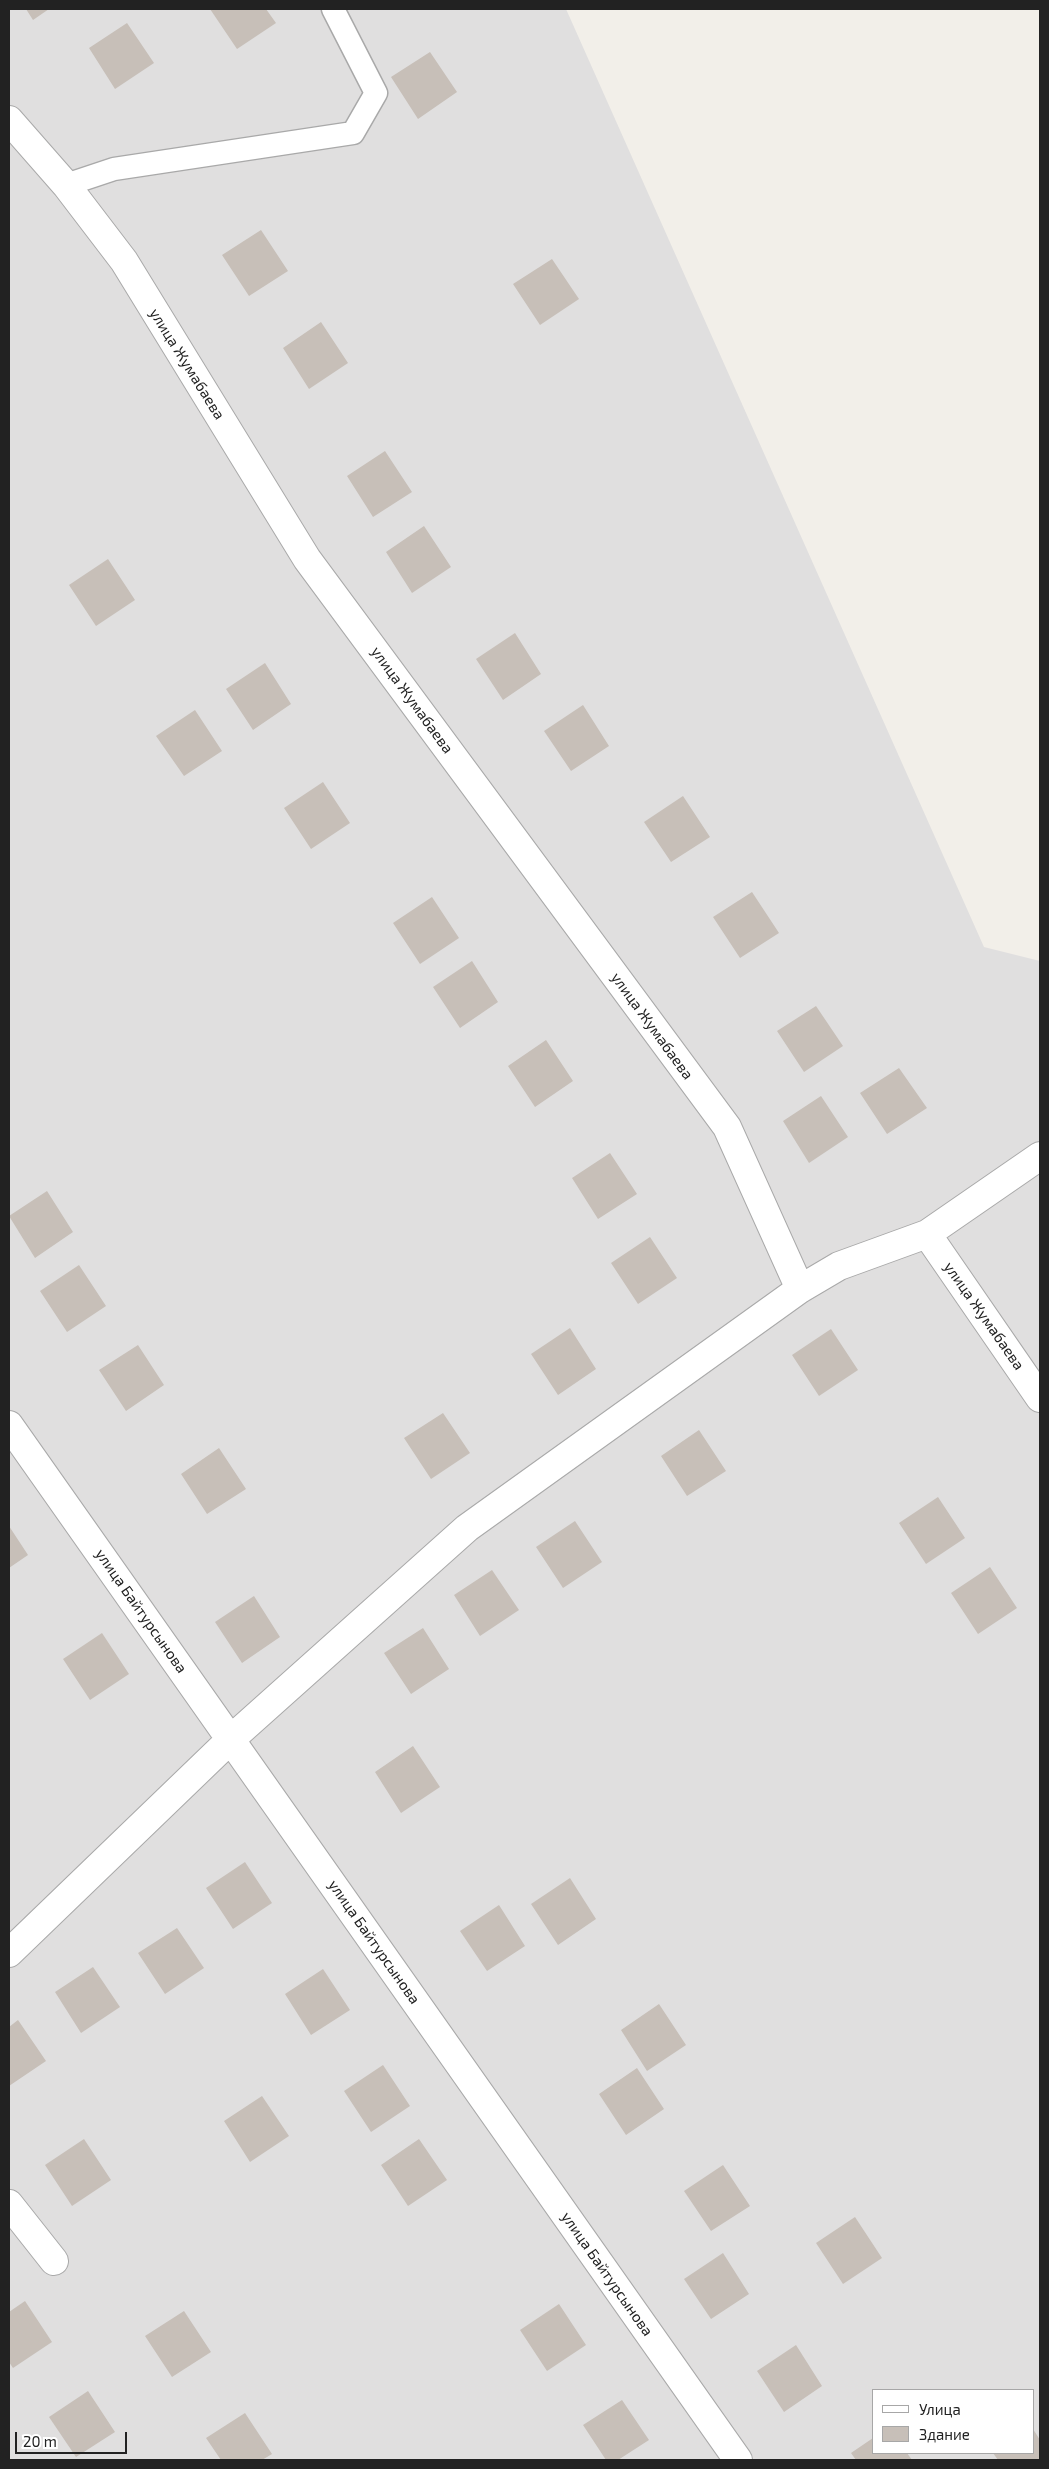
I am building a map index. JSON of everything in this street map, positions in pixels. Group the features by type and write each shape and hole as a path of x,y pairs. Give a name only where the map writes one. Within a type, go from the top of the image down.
{"street":[{"name":"улица Жумабаева","path":"9,120 66,185 124,262 307,559 726,1127 800,1289"},
{"path":"9,1953 232,1739 467,1528 800,1289 839,1266 927,1234 1040,1156"},
{"name":"улица Жумабаева","path":"927,1234 1040,1398"},
{"name":"улица Байтурсынова","path":"9,1425 232,1739 738,2460"},
{"path":"9,2204 54,2261"}],"lane":[{"path":"66,185 114,169 353,132 376,93 333,9"}],"shaded area":[{"path":"9,9 566,9 984,947 1040,961 1040,2460 9,2460"}],"building":[{"path":"26,9 49,9 33,20"},
{"path":"210,9 266,9 276,23 237,49"},
{"path":"127,23 154,63 115,89 89,48"},
{"path":"430,52 457,92 418,119 391,77"},
{"path":"261,230 288,271 249,296 222,255"},
{"path":"552,259 579,299 540,325 513,284"},
{"path":"321,322 348,363 309,389 283,348"},
{"path":"385,451 412,492 373,517 347,476"},
{"path":"424,526 451,567 412,593 386,552"},
{"path":"108,559 135,600 96,626 69,585"},
{"path":"515,633 541,674 503,700 476,659"},
{"path":"265,663 291,704 253,730 226,689"},
{"path":"583,705 609,746 571,771 544,731"},
{"path":"195,710 222,751 184,776 156,736"},
{"path":"323,782 350,823 311,849 284,808"},
{"path":"683,796 710,837 671,862 644,822"},
{"path":"752,892 779,933 740,958 713,917"},
{"path":"432,897 459,938 420,964 393,923"},
{"path":"472,961 498,1002 460,1028 433,987"},
{"path":"816,1006 843,1046 804,1072 777,1031"},
{"path":"546,1040 573,1081 535,1107 508,1066"},
{"path":"899,1068 927,1108 887,1134 860,1093"},
{"path":"821,1096 848,1137 809,1163 783,1121"},
{"path":"610,1153 637,1194 598,1219 572,1178"},
{"path":"47,1191 73,1232 35,1258 9,1216"},
{"path":"650,1237 677,1278 638,1304 611,1263"},
{"path":"79,1265 106,1306 67,1332 40,1291"},
{"path":"570,1328 596,1369 558,1395 531,1354"},
{"path":"831,1329 858,1370 819,1396 792,1355"},
{"path":"138,1345 164,1385 126,1411 99,1370"},
{"path":"443,1413 470,1453 431,1479 404,1438"},
{"path":"699,1430 726,1471 687,1496 661,1456"},
{"path":"219,1448 246,1489 207,1514 181,1474"},
{"path":"938,1497 965,1538 926,1564 899,1523"},
{"path":"575,1521 602,1562 563,1588 536,1547"},
{"path":"9,1526 28,1555 9,1568"},
{"path":"990,1567 1017,1608 978,1634 951,1593"},
{"path":"492,1570 519,1610 480,1636 454,1595"},
{"path":"254,1596 280,1637 242,1663 215,1622"},
{"path":"423,1628 449,1669 411,1694 384,1653"},
{"path":"102,1633 129,1674 90,1700 63,1659"},
{"path":"413,1746 440,1787 401,1813 375,1772"},
{"path":"245,1862 272,1903 233,1929 206,1888"},
{"path":"570,1878 596,1919 558,1945 531,1904"},
{"path":"499,1905 525,1946 487,1971 460,1931"},
{"path":"177,1928 204,1968 165,1994 138,1953"},
{"path":"93,1967 120,2007 81,2033 55,1992"},
{"path":"323,1969 350,2010 311,2035 285,1994"},
{"path":"659,2004 686,2045 647,2071 621,2030"},
{"path":"18,2020 46,2061 9,2086 9,2027"},
{"path":"383,2065 410,2106 371,2132 344,2091"},
{"path":"637,2068 664,2109 626,2135 599,2094"},
{"path":"262,2096 289,2136 250,2162 224,2121"},
{"path":"84,2139 111,2180 72,2206 45,2165"},
{"path":"419,2139 447,2180 408,2206 381,2165"},
{"path":"723,2165 750,2206 711,2231 684,2191"},
{"path":"855,2217 882,2258 843,2284 816,2243"},
{"path":"723,2253 749,2294 711,2319 684,2279"},
{"path":"25,2301 52,2342 13,2368 9,2362 9,2312"},
{"path":"559,2304 586,2345 547,2371 520,2330"},
{"path":"184,2311 211,2352 172,2377 145,2336"},
{"path":"796,2345 822,2386 784,2412 757,2371"},
{"path":"88,2391 115,2432 76,2457 49,2417"},
{"path":"622,2400 649,2440 618,2460 606,2460 583,2425"},
{"path":"245,2413 272,2454 262,2460 221,2460 206,2438"},
{"path":"1034,2431 1040,2440 1040,2460 998,2460 994,2454 1034,2454"},
{"path":"872,2439 872,2454 908,2454 912,2460 856,2460 851,2453"}]}
